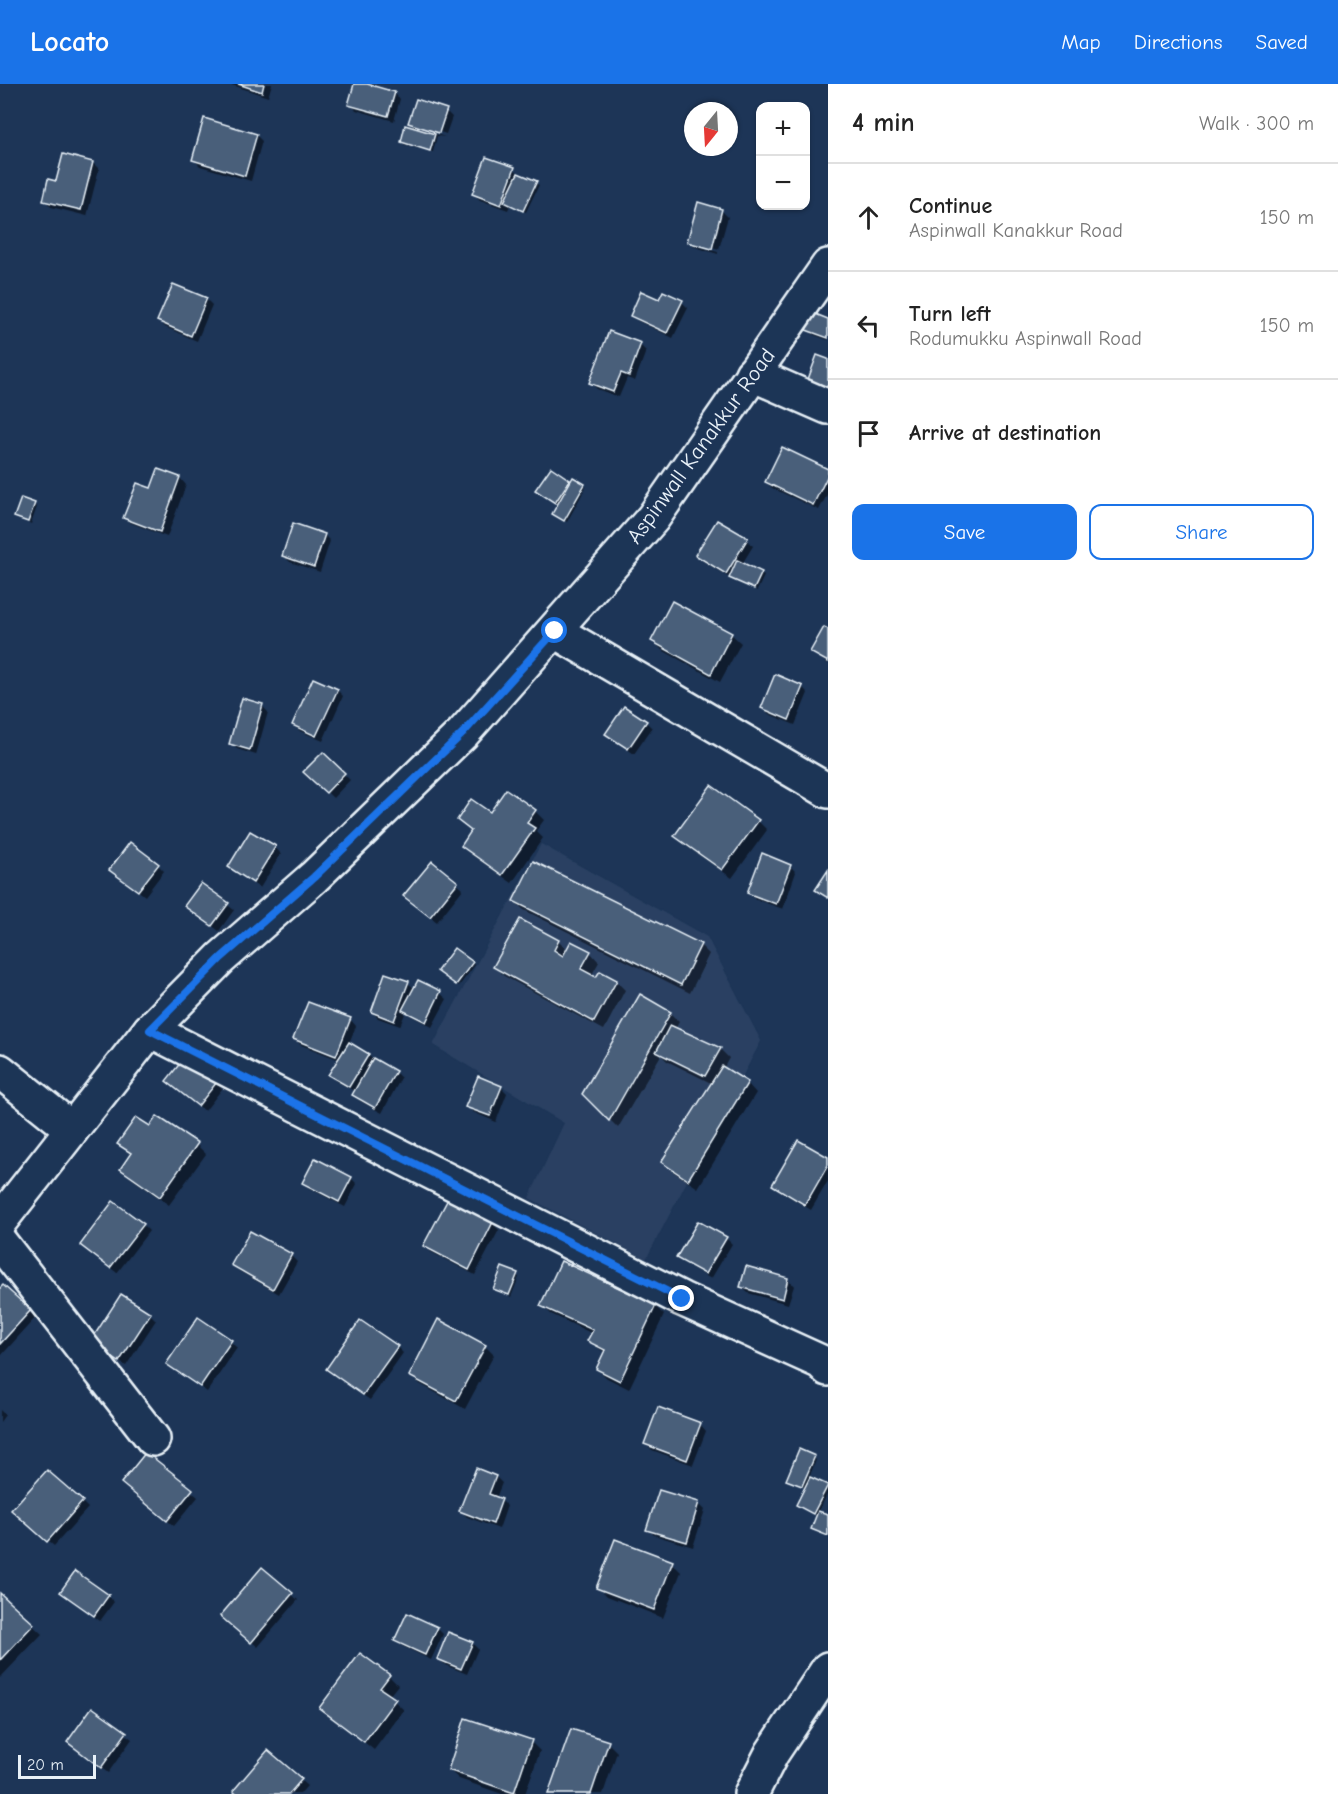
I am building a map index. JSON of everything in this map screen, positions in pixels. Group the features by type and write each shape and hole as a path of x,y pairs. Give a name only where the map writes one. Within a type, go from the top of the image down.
{"street":[{"name":"Aspinwall Kanakkur Road","path":"0,1221 150,1030 221,958 314,877 463,733 653,518 828,266"},
{"path":"752,374 828,407"},
{"path":"555,631 828,791"},
{"path":"150,1030 682,1299 821,1362 828,1369"},
{"path":"0,1071 72,1129"},
{"path":"0,1242 153,1439"},
{"path":"751,1794 772,1753 828,1670"}],"shaded area":[{"path":"541,844 707,937 761,1041 646,1259 529,1198 564,1123 433,1045"}],"building":[{"path":"238,84 264,84 262,92"},
{"path":"354,84 367,84 395,92 388,116 348,105"},
{"path":"416,99 447,109 439,133 408,123"},
{"path":"204,118 257,134 245,176 192,160"},
{"path":"405,125 435,134 430,151 401,142"},
{"path":"63,154 93,162 81,210 43,201 48,179 56,181"},
{"path":"486,157 515,167 501,205 472,194"},
{"path":"518,173 537,181 523,211 504,202"},
{"path":"698,202 722,209 712,249 687,242"},
{"path":"173,284 207,298 191,336 157,321"},
{"path":"641,291 659,299 663,291 683,300 667,333 630,316"},
{"path":"813,313 828,319 828,338 806,330"},
{"path":"609,331 641,343 629,376 621,373 613,392 589,383"},
{"path":"817,355 828,359 828,390 807,382"},
{"path":"782,447 828,469 828,475 813,505 765,482"},
{"path":"551,467 570,480 555,503 535,490"},
{"path":"158,469 180,477 160,532 123,518 137,483 151,488"},
{"path":"573,477 585,484 564,521 552,514"},
{"path":"21,498 35,503 28,522 14,517"},
{"path":"717,520 748,538 726,574 695,555"},
{"path":"293,523 325,534 314,567 282,556"},
{"path":"737,560 762,572 754,589 729,578"},
{"path":"672,601 732,633 711,674 651,641"},
{"path":"824,627 828,629 828,662 810,652"},
{"path":"775,674 803,686 789,720 761,708"},
{"path":"313,678 338,689 316,736 292,725"},
{"path":"242,698 263,704 250,750 229,744"},
{"path":"624,706 647,721 628,749 605,734"},
{"path":"323,752 345,773 326,793 303,772"},
{"path":"711,785 759,820 722,870 674,836"},
{"path":"506,789 536,810 527,823 535,828 502,875 461,846 471,831 457,820 471,799 490,812"},
{"path":"250,831 276,846 253,883 228,867"},
{"path":"130,842 159,864 138,891 109,870"},
{"path":"762,853 791,865 776,904 747,893"},
{"path":"432,861 458,882 430,917 403,896"},
{"path":"533,861 701,944 681,985 513,901"},
{"path":"828,870 828,898 815,890"},
{"path":"201,883 229,903 212,926 184,906"},
{"path":"520,919 559,940 554,950 563,956 571,941 591,951 581,969 596,977 600,971 617,980 594,1022 493,967"},
{"path":"454,948 473,962 456,985 437,971"},
{"path":"385,973 409,981 394,1021 371,1012"},
{"path":"418,980 441,991 426,1022 402,1010"},
{"path":"640,994 671,1012 609,1121 582,1094"},
{"path":"308,1002 351,1018 336,1056 293,1039"},
{"path":"670,1025 721,1048 705,1076 656,1052"},
{"path":"349,1042 369,1054 349,1087 328,1075"},
{"path":"185,1057 217,1082 198,1106 166,1081"},
{"path":"373,1058 396,1071 375,1108 352,1095"},
{"path":"722,1066 748,1082 688,1180 661,1162"},
{"path":"478,1076 502,1086 490,1116 465,1107"},
{"path":"157,1116 198,1143 160,1197 120,1169 131,1153 117,1144 136,1117 150,1126"},
{"path":"798,1140 828,1157 828,1165 805,1205 772,1185"},
{"path":"315,1158 352,1177 339,1202 302,1183"},
{"path":"448,1199 493,1222 469,1270 423,1246"},
{"path":"113,1201 144,1224 110,1268 80,1245"},
{"path":"698,1221 727,1237 705,1274 676,1258"},
{"path":"250,1231 292,1254 273,1289 231,1265"},
{"path":"561,1261 656,1305 620,1381 596,1369 605,1350 587,1341 593,1330 540,1306"},
{"path":"746,1266 788,1278 783,1299 740,1287"},
{"path":"502,1267 518,1273 509,1295 493,1289"},
{"path":"3,1285 31,1310 0,1344 0,1288"},
{"path":"121,1294 151,1313 119,1362 90,1342"},
{"path":"198,1317 232,1340 200,1387 166,1364"},
{"path":"438,1319 486,1345 456,1401 409,1376"},
{"path":"360,1320 398,1346 363,1395 326,1369"},
{"path":"658,1407 701,1423 687,1460 644,1444"},
{"path":"799,1449 815,1456 802,1486 786,1480"},
{"path":"146,1452 193,1489 167,1521 121,1483"},
{"path":"476,1468 496,1476 489,1494 502,1499 493,1524 459,1511"},
{"path":"47,1470 83,1501 47,1542 11,1510"},
{"path":"810,1477 828,1485 813,1514 796,1505"},
{"path":"659,1490 699,1502 687,1542 646,1530"},
{"path":"818,1511 828,1514 828,1536 811,1529"},
{"path":"615,1539 673,1561 654,1610 596,1588"},
{"path":"262,1567 293,1593 251,1643 220,1616"},
{"path":"75,1571 109,1595 94,1616 60,1592"},
{"path":"0,1593 34,1624 0,1660"},
{"path":"407,1613 438,1627 425,1655 394,1641"},
{"path":"448,1632 473,1642 461,1669 437,1659"},
{"path":"360,1653 390,1675 380,1688 396,1699 364,1742 319,1708"},
{"path":"92,1707 127,1732 101,1768 67,1742"},
{"path":"465,1718 532,1740 514,1793 448,1770"},
{"path":"571,1729 609,1741 591,1794 548,1794"},
{"path":"268,1750 302,1779 289,1794 236,1794 233,1791"}],"route":[{"path":"555,631 463,733 314,877 221,958 150,1030 682,1299"}]}
